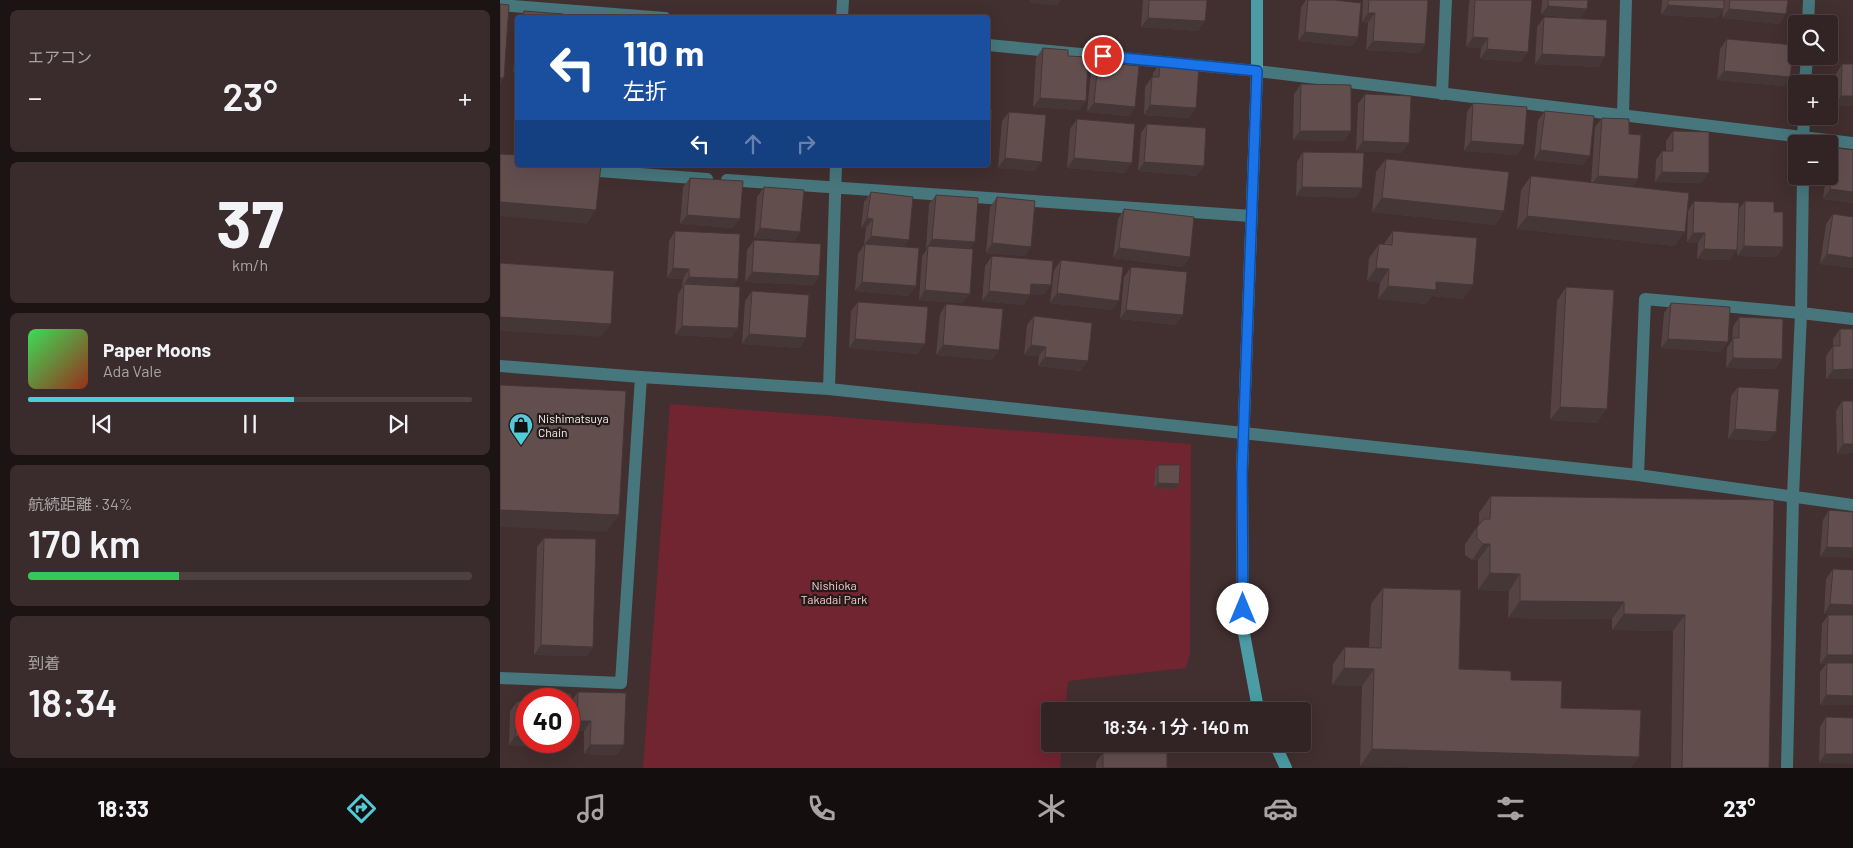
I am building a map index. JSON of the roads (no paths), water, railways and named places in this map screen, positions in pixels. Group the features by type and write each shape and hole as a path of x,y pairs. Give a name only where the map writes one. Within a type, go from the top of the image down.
{"street":[{"path":"842,15 843,0"},
{"path":"1257,0 1257,71 1242,473 1243,628 1257,702"},
{"path":"1442,94 1446,0"},
{"path":"1623,115 1626,0"},
{"path":"1808,15 1809,0"},
{"path":"500,5 627,15"},
{"path":"990,45 1257,71 1623,115 1788,138"},
{"path":"1838,142 1853,143"},
{"path":"829,389 836,167"},
{"path":"568,169 1251,216"},
{"path":"1787,768 1793,496 1801,313 1802,185"},
{"path":"1638,475 1645,299 1853,319"},
{"path":"500,366 829,389 1638,475 1853,505"},
{"path":"500,678 621,683 641,377"},
{"path":"1279,752 1286,768"}],"place":[{"name":"Nishimatsuya Chain","path":"521,446"}],"park label":[{"name":"Nishioka Takadai Park","path":"834,592"}]}
